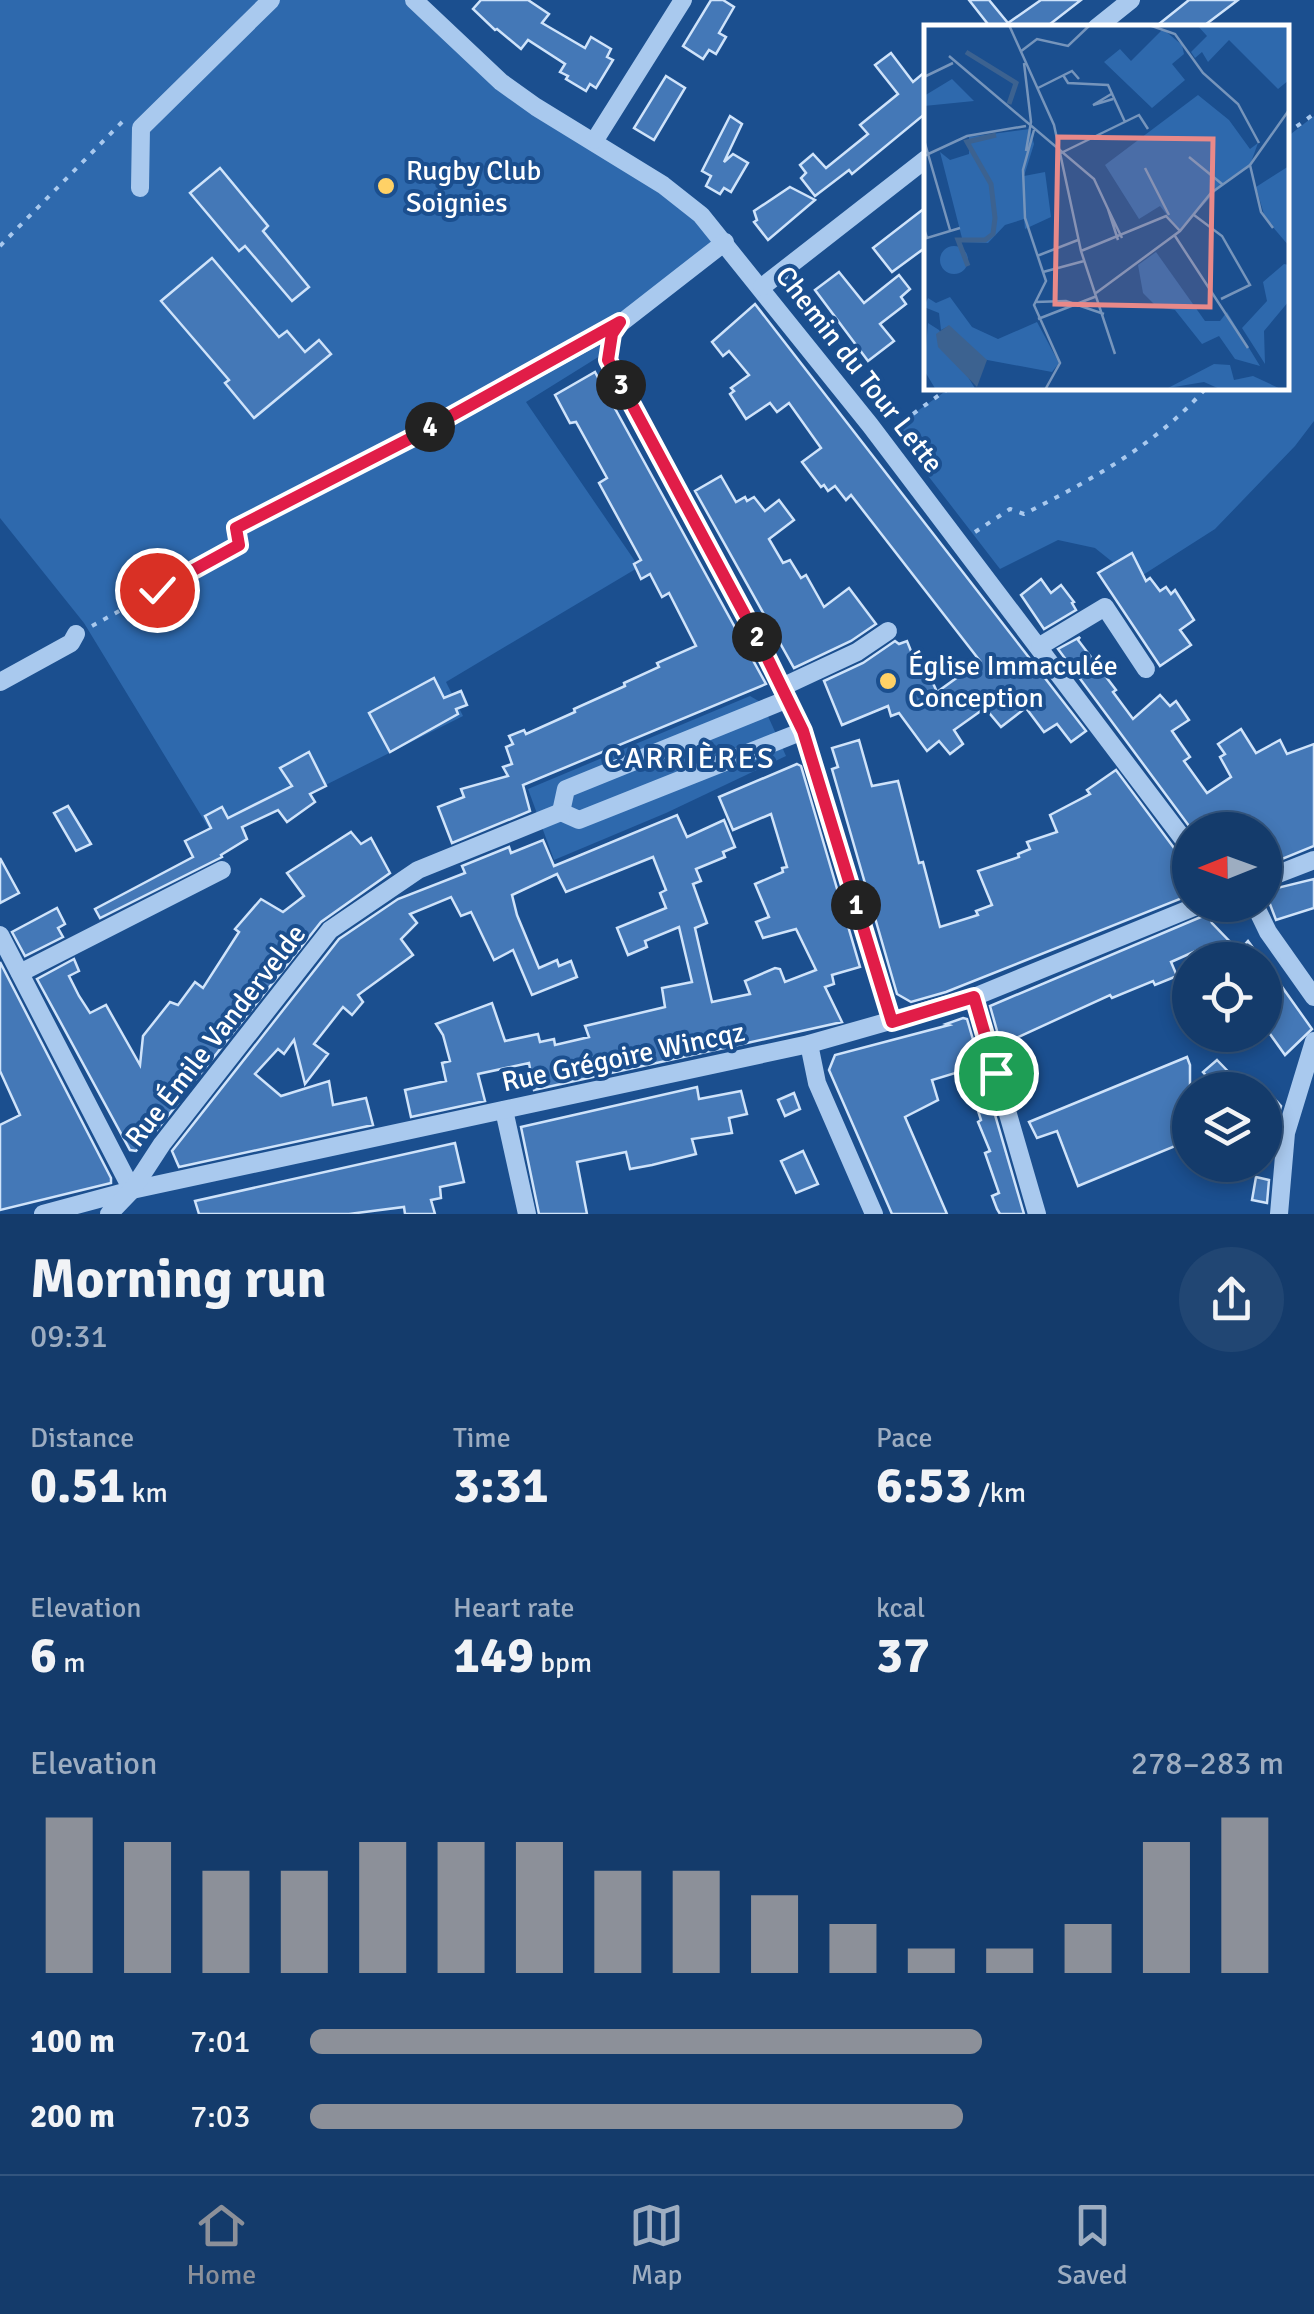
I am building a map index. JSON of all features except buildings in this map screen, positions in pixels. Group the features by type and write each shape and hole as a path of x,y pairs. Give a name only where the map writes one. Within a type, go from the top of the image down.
{"street":[{"path":"140,188 141,128 271,0"},
{"path":"595,140 683,0"},
{"path":"1100,25 1131,0"},
{"name":"Chemin du Tour Lette","path":"424,3 501,82 683,200 725,242 1040,646 1172,824"},
{"path":"762,287 924,161"},
{"path":"236,528 415,436 620,322 725,242"},
{"path":"620,322 612,334 608,360 803,731 892,1022"},
{"path":"1040,646 1105,607 1146,669"},
{"path":"803,731 578,820 560,812 566,790 785,693 888,632"},
{"path":"0,682 71,644 76,634"},
{"name":"Rue Émile Vandervelde","path":"109,1214 132,1190 162,1144 330,930 418,870 560,812"},
{"path":"1282,872 1314,860"},
{"path":"20,973 222,870"},
{"name":"Rue Grégoire Wincqz","path":"43,1214 132,1190 809,1044 974,997 1172,916"},
{"path":"1263,922 1314,998"},
{"path":"0,935 132,1190"},
{"path":"974,997 1037,1214"},
{"path":"1279,1214 1286,1133 1314,1042"},
{"path":"809,1044 818,1082 874,1214"},
{"path":"504,1110 526,1214"}],"path":[{"path":"0,246 135,109"},
{"path":"1289,132 1314,114"},
{"path":"880,438 946,390"},
{"path":"973,534 1010,509 1024,514 1130,456 1180,418 1204,390"},
{"path":"76,634 239,545 236,528"}],"shaded area":[{"path":"0,0 414,0 463,49 595,140 725,242 626,319 608,351 526,402 639,567 446,682 463,716 216,840 84,623 0,518"},
{"path":"1314,116 1314,421 1215,529 1135,580 1095,548 1058,540 1000,569 892,429 947,390 1289,390 1289,135"},
{"path":"750,696 762,703 786,756 554,860 528,789"}],"place":[{"name":"Rugby Club Soignies","path":"386,186"},
{"name":"Église Immaculée Conception","path":"888,681"}],"district":[{"name":"CARRIÈRES","path":"690,758"}],"route":[{"path":"157,590 239,545 236,528 415,436 620,322 612,334 608,360 803,731 892,1022 974,997 996,1073"}]}
